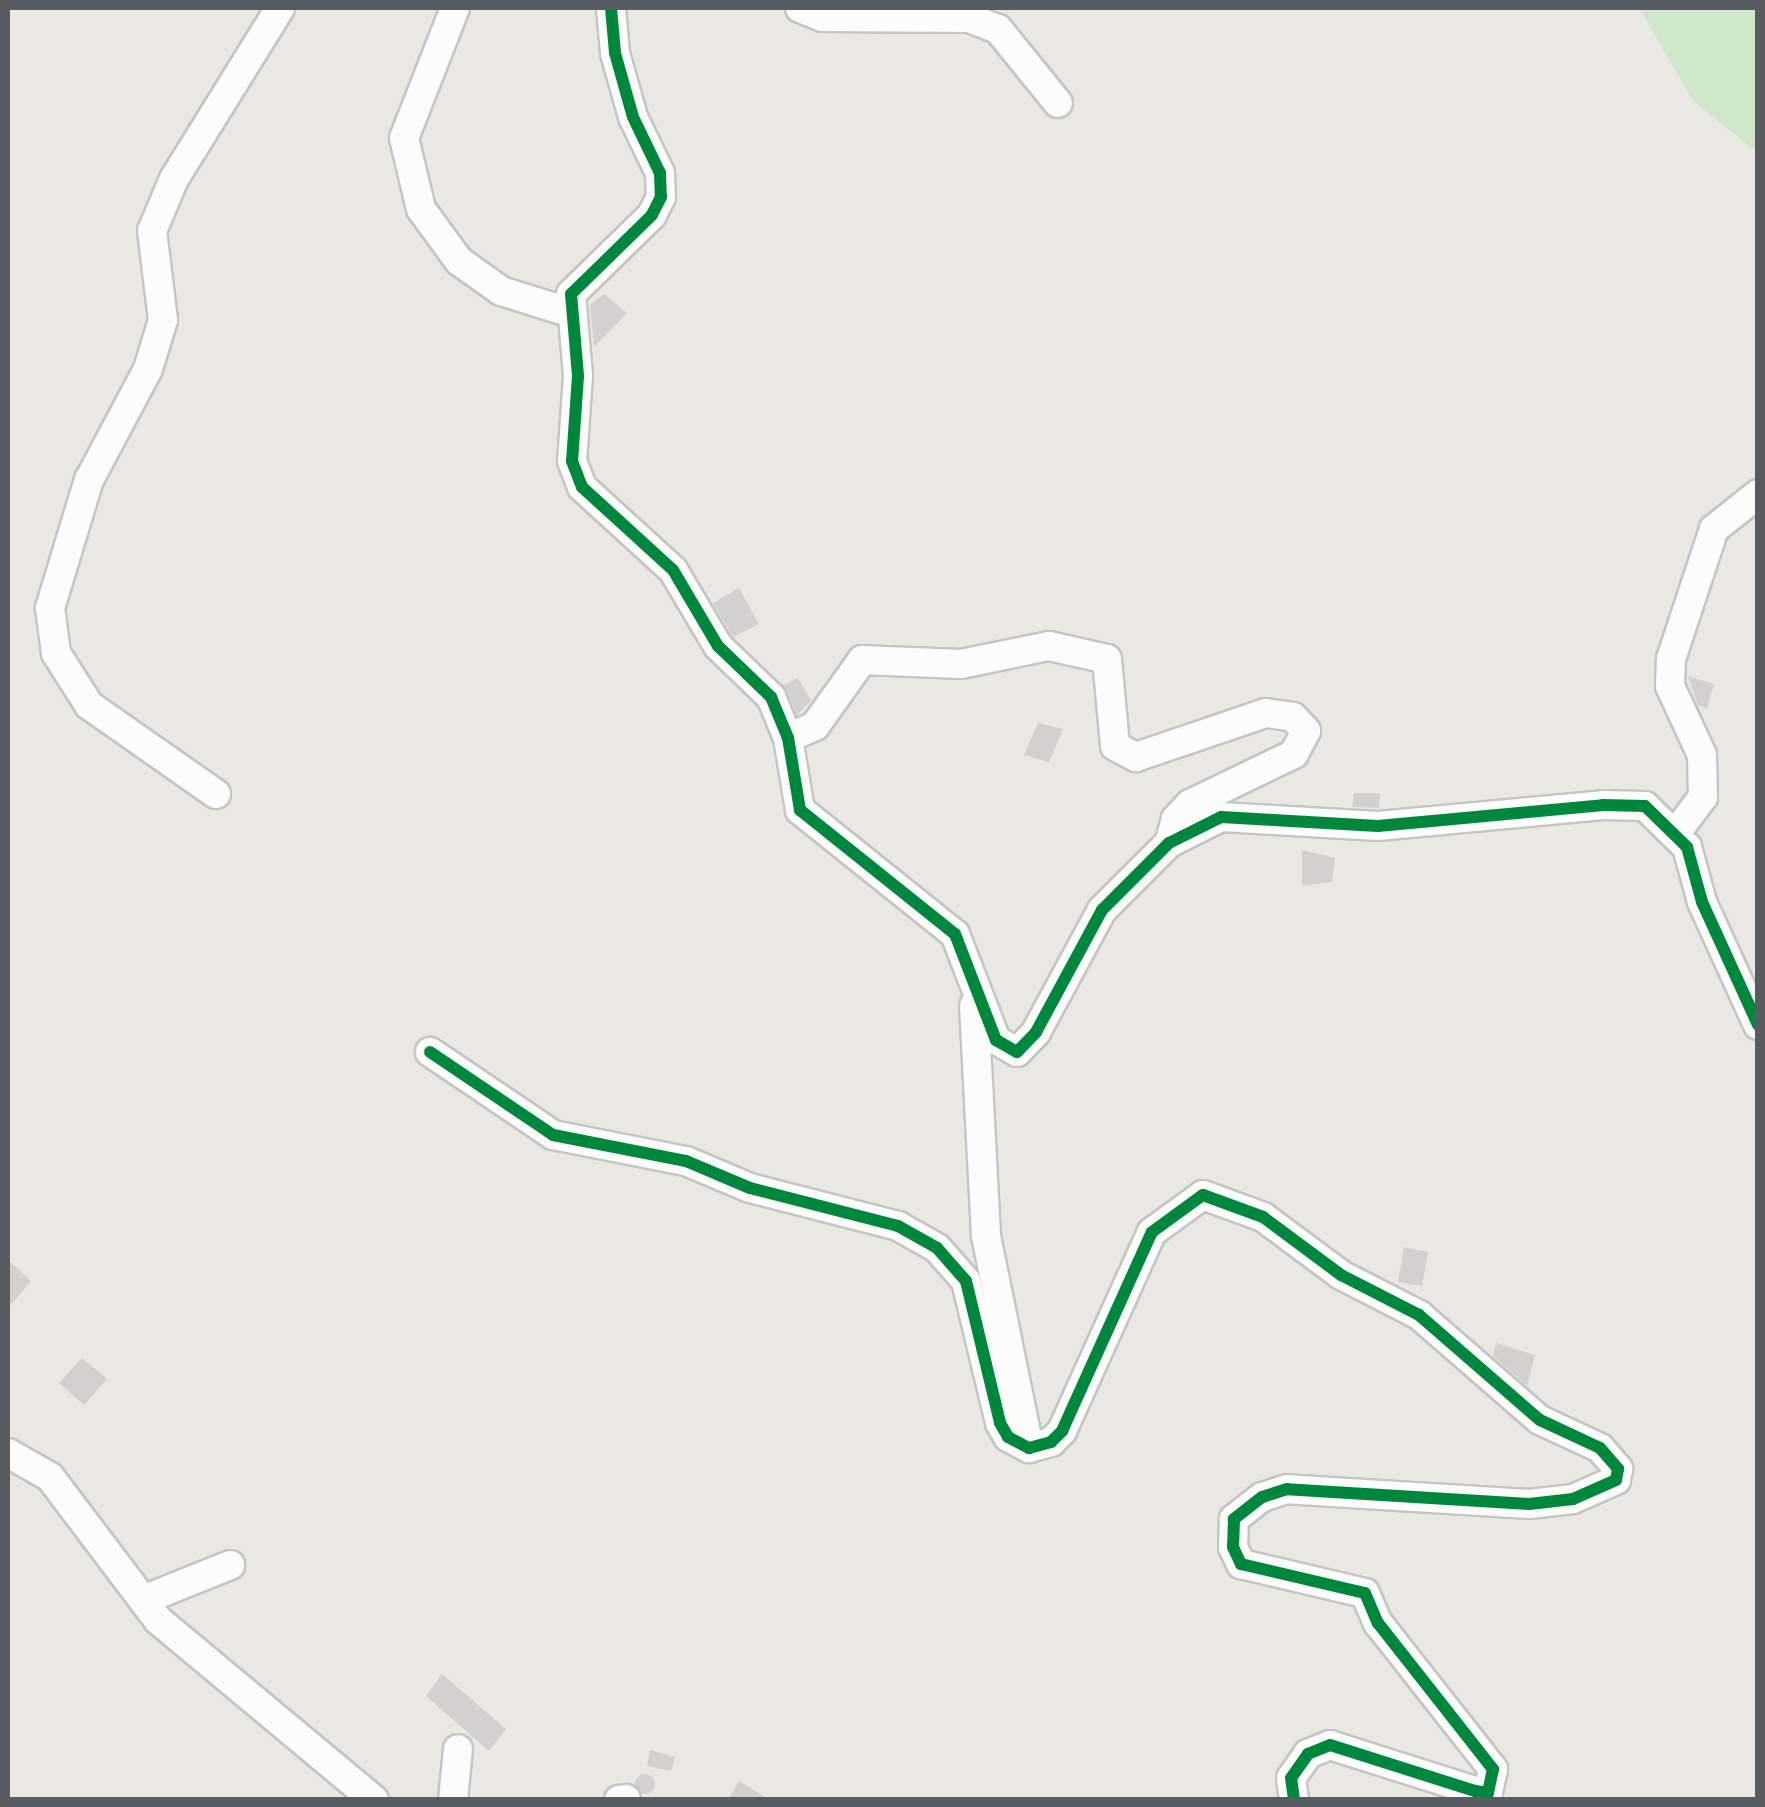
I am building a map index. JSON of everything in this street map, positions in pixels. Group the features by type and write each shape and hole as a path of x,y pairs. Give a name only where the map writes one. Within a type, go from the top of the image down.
{"street":[{"path":"216,794 89,705 56,653 50,608 88,480 148,369 163,320 152,232 174,179 280,8"},
{"path":"456,8 404,138 422,209 459,262 502,291 568,312"},
{"path":"611,8 615,53 633,117 660,172 661,197 652,215 570,294 568,312 578,376 572,461 582,486 674,570 718,646 772,696 788,738 800,810 954,934 996,1040 1017,1052 1036,1032 1102,910 1169,844 1221,818 1378,826 1604,805 1645,806 1687,847 1702,902 1758,1025"},
{"path":"800,8 822,17 969,18 998,29 1058,102"},
{"path":"1675,834 1704,797 1702,755 1670,686 1671,658 1714,530 1758,494"},
{"path":"788,738 814,726 862,660 961,664 1049,646 1107,659 1115,746 1136,758 1266,713 1293,717 1306,731 1294,754 1190,804 1176,819 1169,844"},
{"path":"972,974 986,1236 1029,1448"},
{"path":"430,1052 554,1135 619,1153 686,1162 750,1188 898,1226 937,1248 966,1281 1000,1423 1008,1437 1029,1448 1051,1442 1062,1431 1152,1232 1202,1195 1263,1217 1341,1275 1419,1315 1540,1420 1600,1448 1618,1469 1602,1492 1559,1501 1287,1489 1262,1497 1234,1520 1233,1547 1241,1564 1364,1593 1378,1623 1493,1769 1488,1792 1475,1791 1330,1745 1308,1754 1290,1778 1294,1800"},
{"path":"8,1453 50,1477 143,1600 374,1800"},
{"path":"143,1600 230,1565"},
{"path":"453,1800 458,1750"},
{"path":"619,1800 626,1799"}],"green space":[{"path":"1639,8 1757,8 1757,152 1694,102"}],"building":[{"path":"604,294 627,313 594,347 590,305"},
{"path":"739,588 759,624 733,637 713,603"},
{"path":"1688,676 1714,684 1707,709 1698,705"},
{"path":"798,678 811,701 797,715 784,685"},
{"path":"1038,723 1063,729 1049,762 1024,755"},
{"path":"1354,793 1380,793 1379,808 1352,807"},
{"path":"1302,850 1335,858 1332,882 1302,886"},
{"path":"1404,1247 1428,1252 1422,1286 1398,1282"},
{"path":"8,1260 31,1281 8,1308"},
{"path":"1496,1343 1535,1355 1527,1386 1493,1356"},
{"path":"82,1358 107,1379 84,1405 59,1383"},
{"path":"442,1674 506,1729 489,1751 426,1696"},
{"path":"650,1750 675,1757 671,1771 647,1766"},
{"path":"645,1774 655,1784 645,1794 635,1784"},
{"path":"739,1781 770,1800 728,1800"}],"cycle path":[{"path":"611,8 615,53 633,117 660,173 661,197 652,215 571,294 578,376 572,461 582,487 673,570 718,646 771,697 788,738 800,810 955,934 996,1040 1017,1052 1036,1032 1102,910 1169,843 1221,817 1378,826 1603,805 1645,806 1687,847 1702,902 1758,1025"},
{"path":"430,1052 553,1135 686,1161 750,1188 898,1226 937,1248 966,1281 1000,1423 1008,1437 1029,1448 1051,1442 1062,1431 1152,1232 1203,1195 1263,1217 1341,1275 1419,1315 1540,1420 1600,1448 1618,1469 1616,1480 1573,1499 1529,1504 1287,1489 1262,1497 1234,1519 1233,1547 1241,1564 1365,1593 1378,1623 1493,1769 1488,1793 1330,1745 1308,1754 1291,1778 1294,1800"}]}
